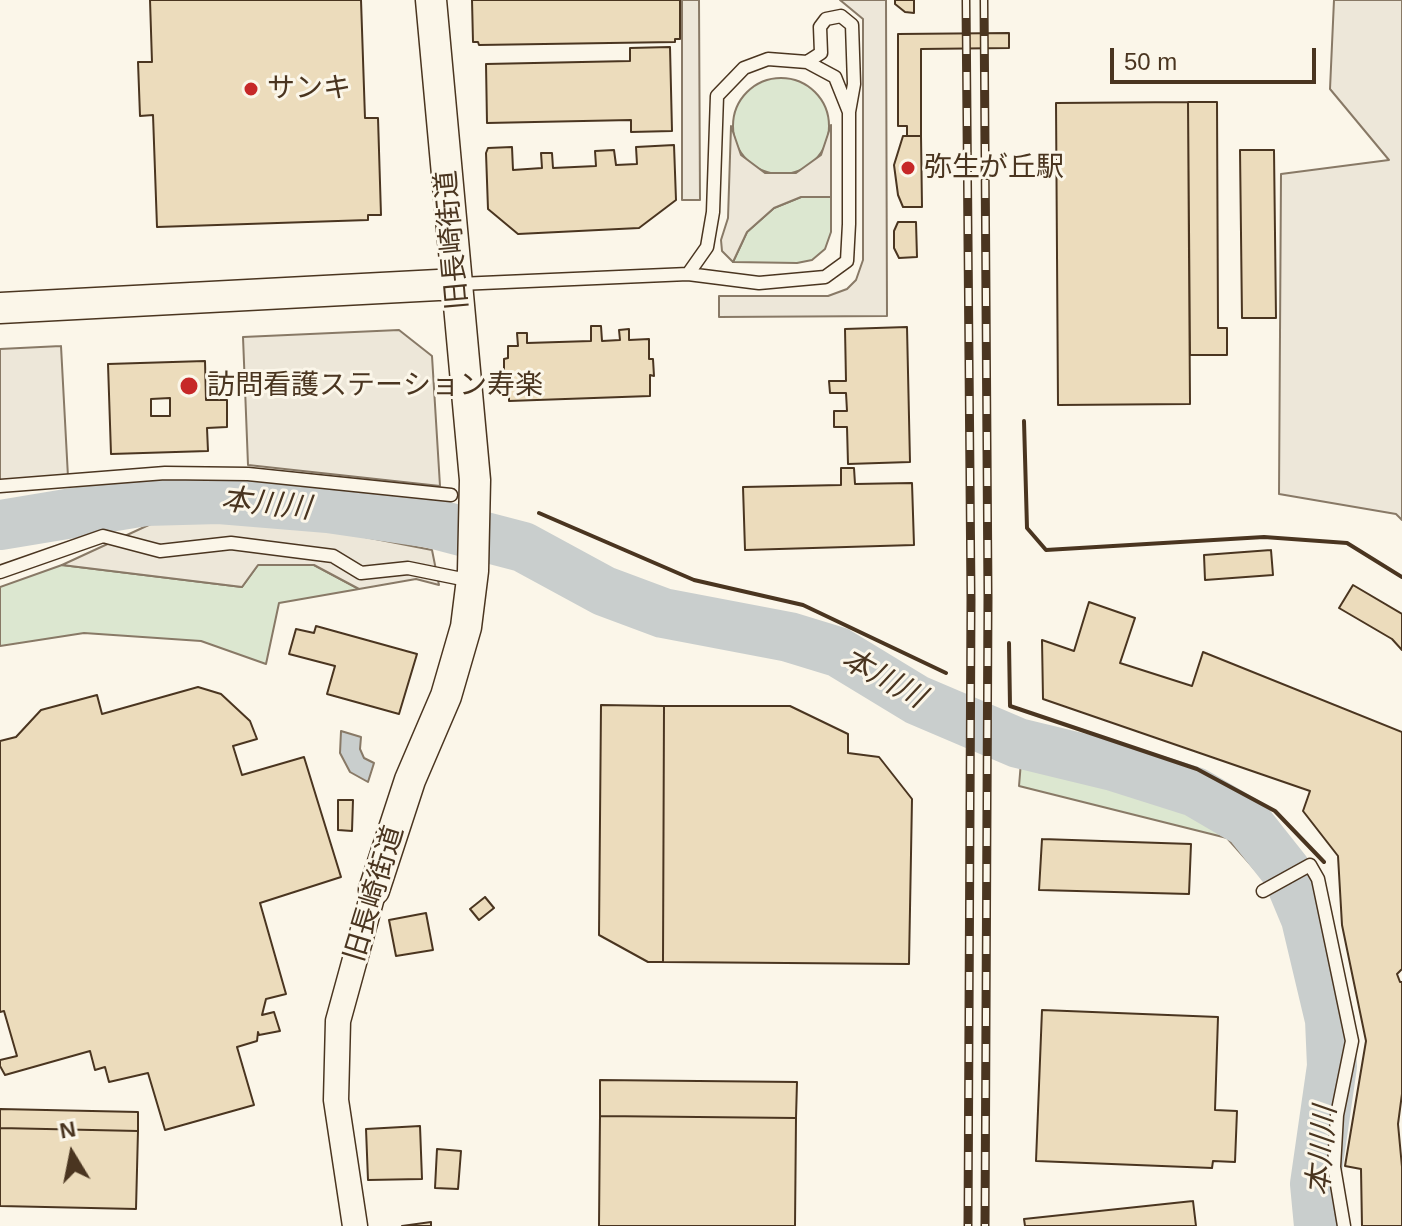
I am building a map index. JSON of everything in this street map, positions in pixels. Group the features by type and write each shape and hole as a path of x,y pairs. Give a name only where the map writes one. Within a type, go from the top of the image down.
{"street":[{"name":"旧長崎街道","path":"355,1226 336,1100 338,1021 374,890 410,780 446,696 466,627 473,576 463,488 457,284 431,0"},
{"path":"0,308 457,284"}],"lane":[{"path":"457,284 688,274 759,283 825,277 847,261 849,112 854,84 852,25 841,16 826,19 820,27 821,53 807,62"},
{"path":"688,274 707,247 713,212 717,96 744,68 768,59 807,62 835,77 849,112"},
{"path":"0,486 165,473 248,474 463,488"},
{"path":"0,572 103,536 160,551 231,543 333,556 361,573 408,568 473,576"},
{"path":"1263,891 1310,865 1318,879 1352,1041 1337,1115 1334,1167 1344,1226"}],"green space":[{"path":"781,78 799,82 815,92 825,108 829,126 825,144 815,160 799,170 781,174 763,170 747,160 737,144 733,126 737,108 747,92 763,82"},
{"path":"801,197 831,197 831,232 825,249 812,260 797,263 733,262 747,232 774,208"},
{"path":"62,565 242,587 258,565 314,565 359,589 279,603 266,664 201,641 84,633 0,646 0,587"},
{"path":"1021,762 1229,825 1268,867 1267,883 1227,838 1019,786"}],"shaded area":[{"path":"682,0 699,0 700,200 682,200"},
{"path":"840,0 886,0 887,316 719,317 719,296 828,296 847,289 856,280 863,260 863,19"},
{"path":"1334,0 1402,0 1402,520 1396,514 1279,494 1281,174 1389,160 1330,89"},
{"path":"831,125 831,197 801,197 774,208 747,232 733,262 722,251 721,240 728,218 731,126 741,155 765,173 796,173 821,155"},
{"path":"399,330 432,356 440,486 248,465 243,337"},
{"path":"61,346 68,477 0,481 0,349"},
{"path":"166,517 298,524 432,550 439,585 416,579 359,589 314,565 258,565 242,587 62,565"},
{"path":"341,731 361,737 360,749 364,758 374,763 368,782 350,772 340,753"}],"building":[{"name":"サンキ","path":"150,0 361,0 365,118 378,118 381,215 368,215 368,220 157,227 153,115 140,116 138,62 152,62"},
{"path":"472,0 680,0 680,39 675,39 675,42 479,45 473,42"},
{"path":"895,0 914,0 914,13 905,12 895,4"},
{"path":"1009,33 1009,48 921,49 921,136 907,136 907,126 898,126 898,34"},
{"path":"670,47 672,131 631,132 631,120 487,123 486,64 630,61 630,48"},
{"path":"1188,102 1190,404 1058,405 1056,103"},
{"path":"1188,102 1217,102 1218,328 1227,328 1227,355 1190,355"},
{"name":"弥生が丘駅","path":"903,136 921,136 922,207 903,207 898,195 894,165"},
{"path":"674,145 676,200 639,228 518,234 488,209 488,148 512,147 513,170 542,168 541,153 552,153 553,168 596,166 595,151 614,150 616,165 637,164 636,147"},
{"path":"1240,150 1274,150 1276,318 1242,318"},
{"path":"898,222 916,222 917,257 899,258 894,248 894,231"},
{"path":"591,326 601,326 602,341 620,340 619,330 629,329 629,340 649,339 649,359 653,359 654,376 650,375 650,396 509,401 509,383 504,383 504,359 508,358 508,346 518,346 517,333 527,333 527,343 591,341"},
{"path":"907,327 910,462 848,464 847,427 834,427 834,411 847,411 846,393 830,393 829,381 846,381 845,329"},
{"path":"205,361 206,400 227,400 227,427 207,428 208,451 111,454 108,364","holes":["170,398 170,416 151,416 151,399"]},
{"path":"841,468 854,468 855,484 912,483 914,545 745,550 743,487 841,485"},
{"path":"1271,550 1273,575 1205,580 1204,555"},
{"path":"1353,585 1402,614 1402,650 1392,639 1339,608"},
{"path":"1089,602 1135,618 1120,663 1192,686 1203,652 1402,732 1402,969 1397,974 1402,982 1402,1094 1398,1124 1402,1226 1362,1226 1361,1169 1345,1166 1366,1041 1342,925 1338,856 1303,811 1310,791 1043,699 1042,640 1074,651"},
{"path":"316,626 417,654 399,714 327,694 335,666 289,654 296,629 314,633"},
{"path":"198,687 221,694 250,721 257,739 233,746 242,775 304,757 341,877 260,903 286,994 266,999 262,1015 274,1012 280,1031 259,1035 258,1032 257,1041 237,1047 254,1105 165,1130 148,1073 109,1082 105,1067 95,1070 90,1051 5,1075 0,1066 0,1060 17,1056 4,1011 0,1012 0,741 16,737 41,710 97,695 102,714"},
{"path":"601,705 664,706 663,962 648,962 599,935"},
{"path":"664,706 790,706 848,734 848,753 879,757 912,799 909,964 663,962"},
{"path":"338,800 353,800 352,831 338,830"},
{"path":"1042,839 1191,844 1189,894 1039,890"},
{"path":"485,897 494,908 479,920 470,909"},
{"path":"426,913 433,950 396,956 389,920"},
{"path":"1042,1010 1218,1017 1215,1110 1237,1111 1235,1162 1213,1161 1212,1168 1036,1161"},
{"path":"600,1080 797,1082 796,1118 600,1116"},
{"path":"0,1109 138,1112 138,1131 0,1128"},
{"path":"600,1116 796,1118 795,1226 599,1226"},
{"path":"420,1126 422,1179 368,1180 366,1129"},
{"path":"0,1128 138,1131 136,1209 0,1206"},
{"path":"437,1149 461,1151 458,1189 435,1188"},
{"path":"1193,1201 1196,1226 1025,1226 1024,1219"},
{"path":"431,1222 431,1226 402,1226"}],"waterway":[{"name":"本川川","path":"0,525 145,501 219,499 328,508 431,523 523,547 604,591 663,613 789,637 838,652 917,700 1018,743 1113,766 1195,792 1248,823 1286,871 1306,919 1330,1020 1332,1066 1315,1184 1319,1226"}],"railway":[{"path":"966,0 971,599 968,1226"},
{"path":"984,0 988,597 985,1226"}],"wall":[{"path":"1024,421 1027,528 1046,550 1264,537 1347,543 1402,577"},
{"path":"539,513 694,580 803,605 946,673"},
{"path":"1009,643 1010,706 1197,769 1275,811 1324,862"}],"place":[{"name":"サンキ","path":"251,89"},
{"name":"弥生が丘駅","path":"908,168"},
{"name":"訪問看護ステーション寿楽","path":"189,386"}]}
